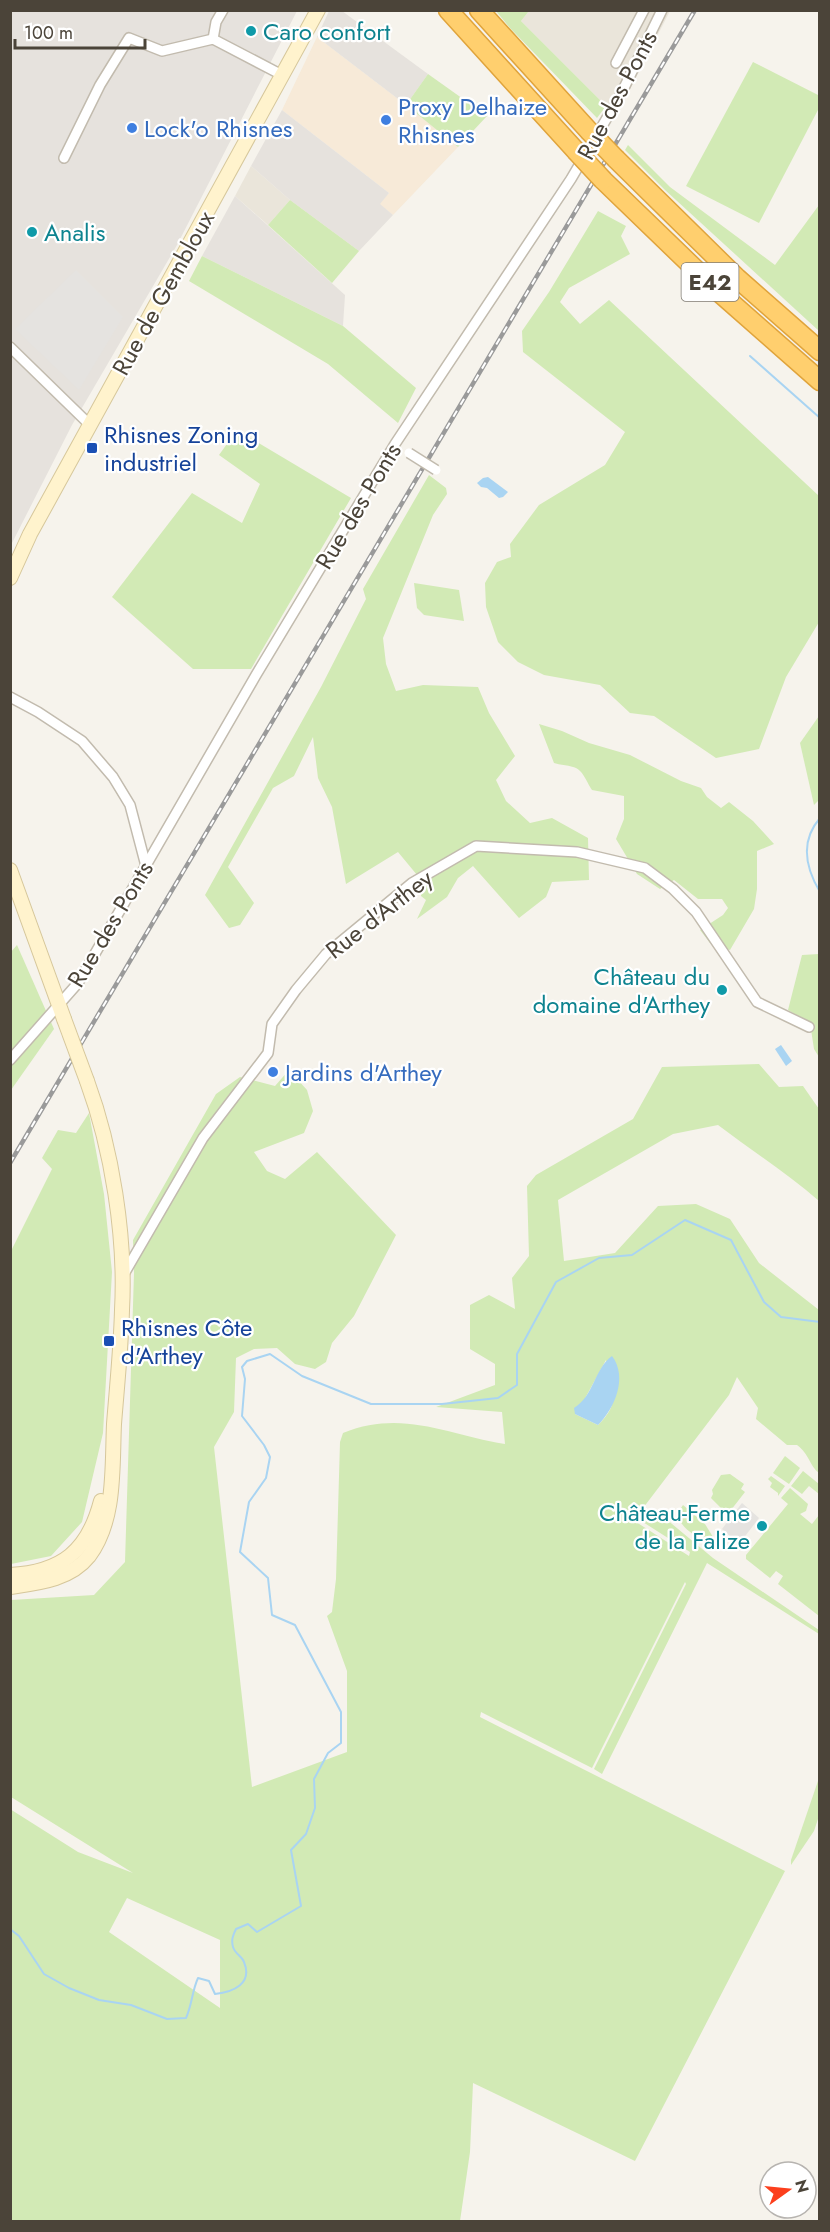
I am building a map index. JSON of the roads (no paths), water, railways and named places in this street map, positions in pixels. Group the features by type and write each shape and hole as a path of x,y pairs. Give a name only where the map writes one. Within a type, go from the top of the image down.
{"highway":[{"name":"E42","path":"448,10 603,180 720,293 819,381"},
{"name":"E42","path":"479,10 616,159 737,278 819,351"}],"main road":[{"name":"Rue de Gembloux","path":"10,578 30,534 318,10"},
{"path":"10,870 97,1110 110,1166 117,1215 123,1308 111,1488 105,1524 87,1558 65,1575 46,1581 10,1587"},
{"path":"10,1575 27,1575 52,1568 71,1556 88,1537 97,1517 115,1419"}],"street":[{"path":"213,39 216,22 223,10"},
{"name":"Rue des Ponts","path":"616,63 644,10"},
{"name":"Rue des Ponts","path":"10,1060 78,983 256,675 395,444 571,179 621,94 662,10"},
{"path":"64,158 100,85 129,38 162,51 213,39 282,75"},
{"path":"10,347 90,425"},
{"path":"395,444 436,470"},
{"path":"10,697 38,712 82,741 113,777 130,805 146,866"},
{"name":"Rue d'Arthey","path":"122,1276 203,1138 268,1053 272,1024 296,990 326,954 412,883 476,846 577,852 645,868 673,889 696,912 757,1002 809,1027"}],"water":[{"path":"488,477 508,492 503,497 499,498 477,483"},
{"path":"781,1045 792,1061 786,1066 775,1049"},
{"path":"612,1356 617,1364 619,1383 610,1410 598,1425 575,1414 574,1408 586,1397 601,1368"}],"waterway":[{"path":"750,356 820,418"},
{"path":"820,818 809,836 807,845 808,864 820,892"},
{"path":"10,1929 19,1936 44,1974 69,1988 99,2000 131,2005 167,2019 186,2018 198,1978 209,1981 215,1994 234,1989 244,1981 246,1976 244,1962 232,1944 236,1929 248,1924 257,1932 301,1906 291,1850 306,1834 315,1808 314,1779 328,1753 341,1743 341,1712 295,1625 272,1615 268,1578 240,1552 249,1502 266,1478 270,1457 264,1445 242,1416 245,1379 242,1367 247,1361 270,1354 302,1376 371,1404 442,1404 498,1398 517,1385 517,1354 556,1282 599,1258 632,1255 685,1220 731,1240 764,1302 781,1317 820,1322"}],"railway":[{"path":"10,1163 695,10"}],"place":[{"name":"Caro confort","path":"251,31"},
{"name":"Proxy Delhaize Rhisnes","path":"386,120"},
{"name":"Lock'o Rhisnes","path":"132,128"},
{"name":"Analis","path":"32,232"},
{"name":"Rhisnes Zoning industriel","path":"92,448"},
{"name":"Château du domaine d'Arthey","path":"722,990"},
{"name":"Jardins d'Arthey","path":"273,1072"},
{"name":"Rhisnes Côte d'Arthey","path":"109,1341"},
{"name":"Château-Ferme de la Falize","path":"762,1526"}]}
